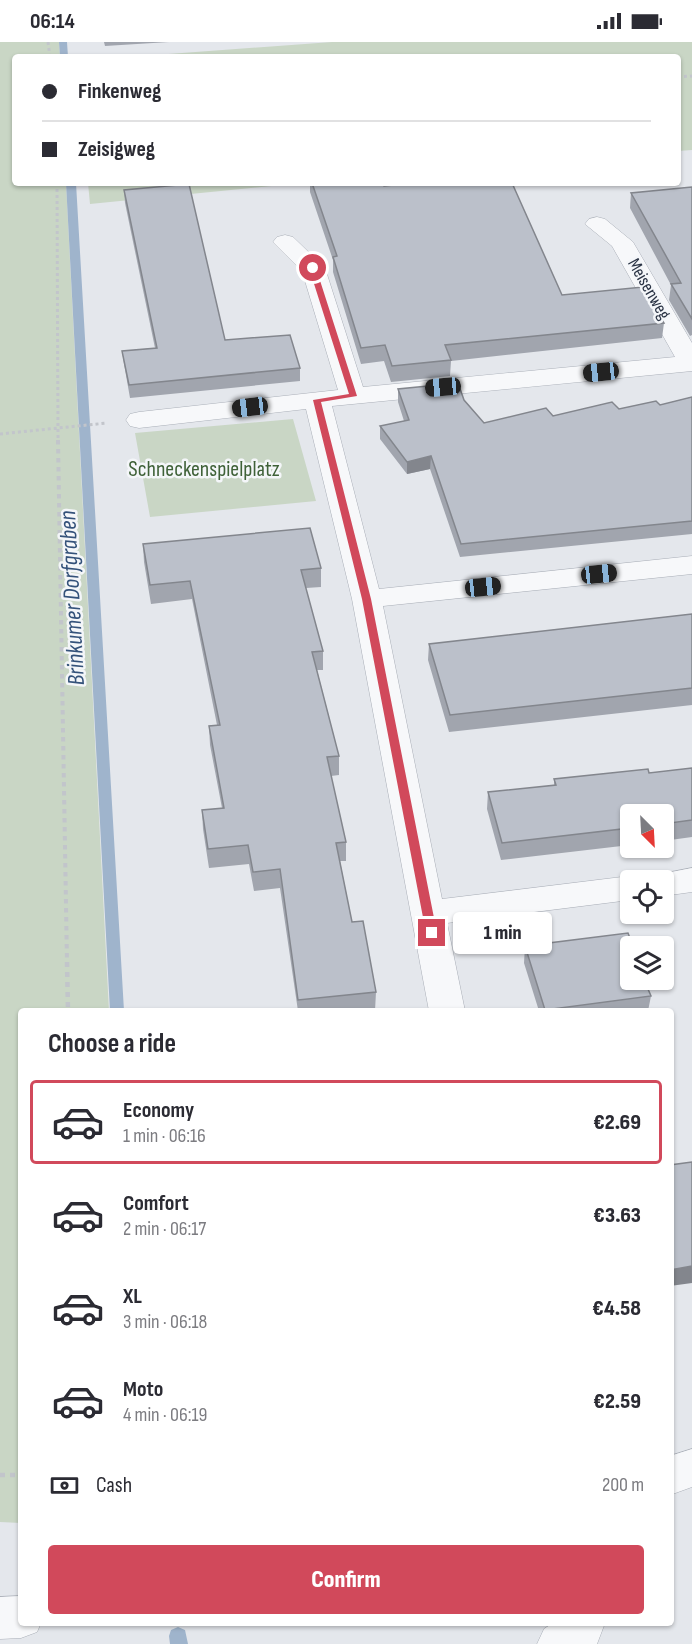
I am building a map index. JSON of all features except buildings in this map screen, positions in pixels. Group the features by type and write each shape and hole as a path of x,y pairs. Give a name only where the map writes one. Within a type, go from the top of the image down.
{"street":[{"name":"Meisenweg","path":"597,224 621,242 691,363"},
{"path":"285,242 313,268 353,396"},
{"path":"139,420 353,396 691,363"},
{"path":"317,400 367,599 446,1008"},
{"path":"367,599 692,565"},
{"path":"674,882 692,880"},
{"path":"428,913 620,889"},
{"path":"674,1475 692,1468"},
{"path":"0,1618 18,1617"},
{"path":"560,1644 580,1631 581,1626"}],"path":[{"path":"57,186 58,429 68,1008"},
{"path":"0,434 99,424"},
{"path":"0,1475 18,1475"}],"green space":[{"path":"0,42 59,42 60,54 12,54 12,186 66,186 109,1008 18,1008 18,1523 0,1522"},
{"path":"332,42 692,42 692,150 681,151 681,54 169,54"},
{"path":"88,186 272,186 90,204"},
{"name":"Schneckenspielplatz","path":"293,419 316,501 150,517 135,433"}],"waterway":[{"name":"Brinkumer Dorfgraben","path":"63,42 64,54"},
{"name":"Brinkumer Dorfgraben","path":"71,186 117,1008"},
{"name":"Brinkumer Dorfgraben","path":"178,1636 179,1644"}],"route":[{"path":"313,268 353,396 317,400 367,599 432,933"}]}
